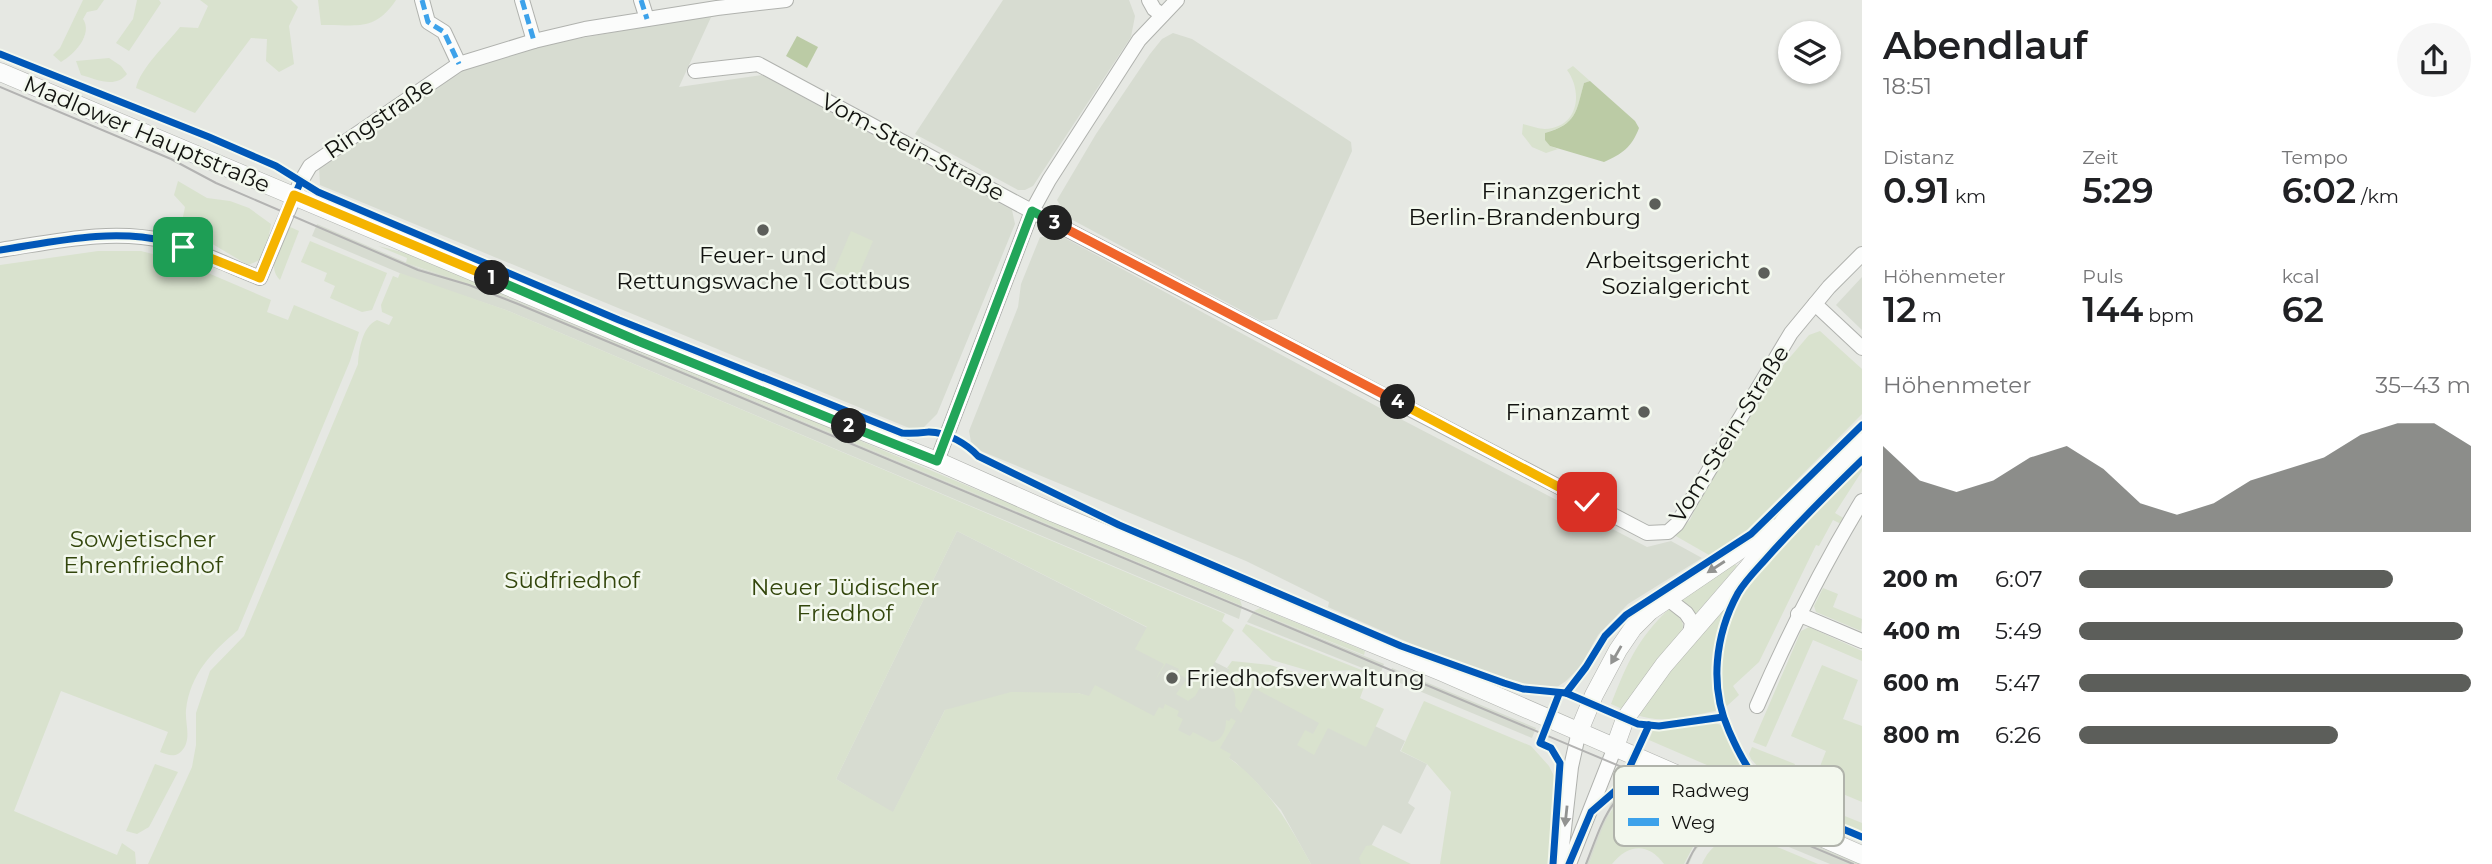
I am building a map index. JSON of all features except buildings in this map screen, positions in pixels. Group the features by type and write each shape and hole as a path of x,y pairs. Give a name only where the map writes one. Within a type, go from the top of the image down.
{"main road":[{"name":"Madlower Hauptstraße","path":"0,72 626,336 937,461 1054,513 1441,672 1658,766"},
{"path":"1579,731 1589,704 1618,650 1642,619 1668,598 1753,543 1791,513 1862,442"},
{"path":"1615,747 1625,719 1650,682 1791,513"},
{"name":"Madlower Hauptstraße","path":"1841,846 1862,855"}],"street":[{"name":"Ringstraße","path":"422,0 428,22 444,33 459,64"},
{"path":"522,0 534,41"},
{"path":"641,0 647,19"},
{"name":"Ringstraße","path":"0,250 95,236 144,237 183,247 260,278 294,195 310,166 459,64 585,29 786,0"},
{"path":"1151,0 1154,9 1170,7"},
{"path":"937,461 1032,211 1132,50 1170,7"},
{"name":"Vom-Stein-Straße","path":"695,71 758,64 1032,211 1647,533 1668,531 1683,515 1791,333 1862,254"},
{"path":"1815,304 1862,348"},
{"path":"1757,706 1798,614 1830,553 1862,501"},
{"path":"1668,598 1686,613 1692,622 1690,634"},
{"path":"1798,614 1862,641"},
{"path":"1560,864 1571,767 1579,731"},
{"path":"1569,864 1615,747"}],"shaded area":[{"path":"1003,0 1129,0 1135,16 1131,37 1033,186 1025,190 1018,190 915,134"},
{"path":"712,15 679,87 762,75 1012,210 1015,224 937,414 923,428 909,428 320,185 319,166 460,71 536,46"},
{"path":"1173,33 1192,39 1351,142 1352,151 1277,319 1261,321 1067,217 1057,200 1096,134 1150,54 1162,39"},
{"path":"797,36 818,47 807,68 786,56"},
{"path":"1590,81 1635,121 1639,128 1626,149 1604,162 1550,146 1545,140 1545,133 1563,125 1574,116 1584,83"},
{"path":"317,224 419,268 511,298 1242,606 1239,619 506,310 416,280 312,236"},
{"path":"1061,236 1391,414 1647,547 1671,541 1702,558 1628,604 1598,635 1580,667 1554,689 1522,683 1446,659 1328,607 1329,602 1246,561 981,451 971,442 969,431 1018,307 1021,284 1040,237"},
{"path":"1862,277 1862,330 1836,305"},
{"path":"957,531 1345,728 1351,714 1405,741 1400,751 1427,764 1408,803 1415,808 1401,834 1383,825 1361,864 1311,864 1281,810 1235,762 1217,750 1144,715 1078,693 945,710 893,813 836,779"},
{"path":"1254,611 1384,664 1380,675 1247,622"},
{"path":"1392,668 1536,728 1532,738 1388,678"},
{"path":"1614,800 1614,807 1589,864 1585,864"},
{"path":"1695,846 1699,846 1689,864 1685,864"},
{"path":"1787,846 1817,846 1860,864 1830,864"}],"green space":[{"path":"83,0 104,0 97,10 87,12 83,19 86,31 81,43 61,62 53,55 60,48"},
{"path":"137,0 159,0 161,3 129,51 116,43 133,19"},
{"path":"200,0 291,0 298,7 289,26 294,64 279,72 266,61 267,39 251,38 195,113 136,88 148,64 180,27 198,28 208,6"},
{"path":"318,0 396,0 388,11 372,22 321,25"},
{"path":"109,58 127,74 122,79 105,82 81,75 76,61"},
{"path":"1573,66 1590,81 1584,83 1574,116 1563,125 1545,133 1550,146 1558,149 1546,153 1532,147 1522,134 1523,124 1545,129 1565,122 1575,107 1575,88 1567,70"},
{"path":"178,181 207,198 230,201 249,208 271,224 260,260 248,265 204,239 180,231 185,207 174,195"},
{"path":"288,226 299,231 280,280 274,261"},
{"path":"851,231 873,241 856,281 834,271"},
{"path":"310,241 387,273 372,310 362,312 330,298 335,286 324,281 327,273 301,262"},
{"path":"378,246 422,257 1240,600 1242,606 511,298 406,263 407,258"},
{"name":"Sowjetischer Ehrenfriedhof","path":"98,251 141,251 180,261 271,300 267,312 288,320 294,305 359,332 350,361 238,630 211,655 192,685 186,710 187,739 181,751 173,755 160,752 168,732 61,691 14,811 117,855 122,843 135,852 136,864 0,864 0,265"},
{"name":"Südfriedhof","path":"400,273 506,310 1225,614 1222,621 1234,630 1195,696 1188,701 1176,694 1187,679 1177,673 1179,669 1166,663 1154,682 1164,664 1135,649 1147,627 957,531 836,779 893,812 945,710 1011,692 1078,693 1089,696 1095,685 1154,716 1159,707 1163,709 1165,704 1179,711 1177,716 1183,719 1178,730 1190,736 1193,732 1212,742 1223,734 1226,720 1231,718 1236,721 1220,748 1231,754 1229,758 1266,793 1311,864 148,864 192,767 196,745 196,713 210,671 244,636 358,364 360,345 365,333 377,320 389,325 393,317 382,312 381,305 393,276 398,278"},
{"path":"1820,331 1862,369 1862,414 1748,529 1709,555 1674,535 1690,520 1704,489 1767,384 1809,335"},
{"path":"1862,461 1862,471 1835,513 1845,519 1841,524 1833,520 1819,546 1816,545 1759,662 1733,686 1739,695 1727,706 1723,702 1720,682 1721,660 1742,591 1842,479"},
{"path":"1734,563 1737,566 1696,614 1681,601"},
{"path":"1823,588 1838,594 1833,607 1862,619 1861,631 1816,612 1814,606"},
{"path":"1737,590 1724,620 1717,647 1715,675 1718,708 1715,711 1675,718 1655,719 1635,714 1652,689"},
{"path":"1260,608 1365,651 1364,655 1254,611"},
{"path":"1669,609 1682,621 1682,631 1622,709 1611,704 1634,653"},
{"path":"1246,624 1369,673 1352,670 1313,672 1272,660 1242,631"},
{"path":"1809,627 1862,651 1862,661 1813,640 1766,747 1753,742 1801,631"},
{"path":"1232,661 1270,665 1311,677 1363,677 1367,679 1360,698 1384,709 1366,747 1328,728 1314,755 1297,745 1305,730 1313,734 1319,723 1254,688 1241,713 1235,706 1234,692 1226,680 1227,668"},
{"path":"1822,665 1858,680 1843,719 1862,726 1862,802 1844,794 1844,766 1820,766 1826,751 1791,736"},
{"path":"1424,701 1531,746 1549,766 1556,780 1550,864 1440,864 1451,792 1427,764 1401,751"},
{"path":"1713,722 1723,726 1743,766 1709,766 1649,740 1653,730"},
{"path":"1752,747 1795,764 1757,766 1749,754"},
{"path":"155,764 178,772 149,827 137,834 126,831"},
{"path":"1614,808 1614,846 1693,846 1684,864 1664,864 1651,852 1638,848 1625,852 1612,864 1589,864"},
{"path":"1844,816 1862,823 1862,832 1844,824"},
{"path":"1372,845 1411,864 1361,864 1359,858 1366,846"},
{"path":"1775,846 1818,864 1702,864 1714,847"}],"tram line":[{"path":"0,87 171,159 216,183 418,270 469,285 518,304 1619,766"},
{"path":"1586,864 1602,823 1614,804"},
{"path":"1687,864 1697,846"},
{"path":"1810,846 1853,864"}],"marked path":[{"path":"422,0 428,22 444,32 459,64"},
{"path":"522,0 534,41"},
{"path":"641,0 647,19"}],"cycle path":[{"path":"0,54 209,137 276,166 318,192 619,320 902,433 929,432 950,436 978,456 1119,525 1401,646 1523,689 1566,693 1638,724 1659,726 1723,717"},
{"path":"0,250 103,236 145,237 189,248 260,278 300,183"},
{"path":"1566,693 1605,636 1626,615 1751,534 1862,425"},
{"path":"1747,766 1723,714 1717,679 1720,644 1730,609 1751,576 1862,460"},
{"path":"1553,864 1560,763 1551,748 1540,743 1559,694"},
{"path":"1630,766 1649,725"},
{"path":"1569,864 1591,812 1614,792"},
{"path":"1844,829 1862,837"}],"place":[{"name":"Finanzgericht Berlin-Brandenburg","path":"1655,204"},
{"name":"Feuer- und Rettungswache 1 Cottbus","path":"763,230"},
{"name":"Arbeitsgericht Sozialgericht","path":"1764,273"},
{"name":"Finanzamt","path":"1644,412"},
{"name":"Friedhofsverwaltung","path":"1172,678"}],"route":[{"path":"183,247 260,278 294,195 638,341 937,461 1032,211 1587,502"}],"park label":[{"name":"Neuer Jüdischer Friedhof","path":"845,600"}]}
